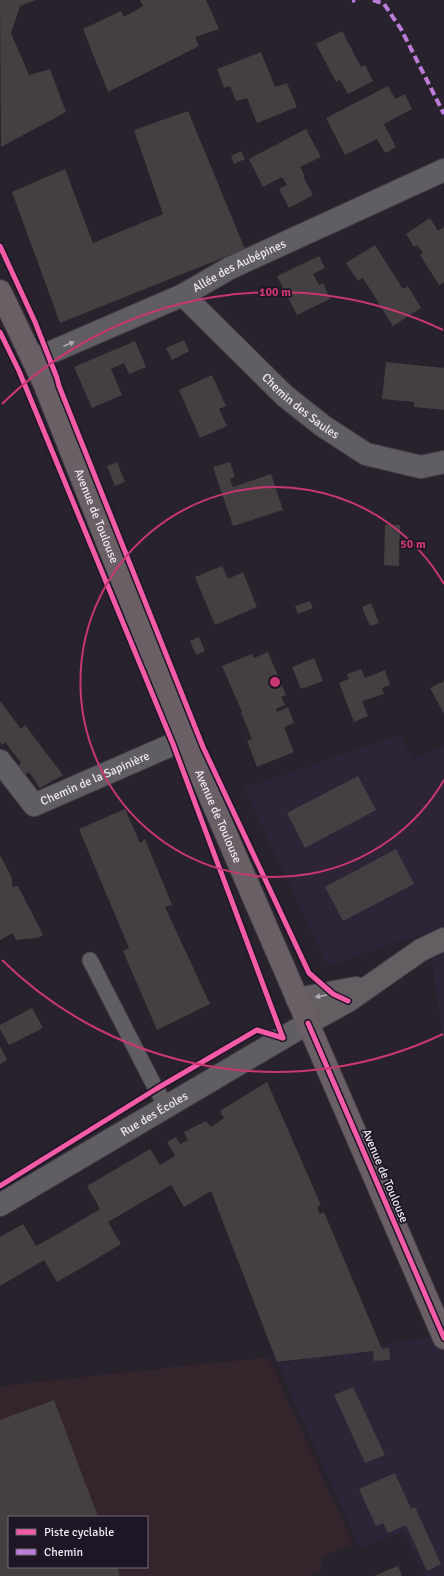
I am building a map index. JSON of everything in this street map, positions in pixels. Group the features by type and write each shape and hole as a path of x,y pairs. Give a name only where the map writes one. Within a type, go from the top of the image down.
{"main road":[{"name":"Avenue de Toulouse","path":"0,291 44,383 185,739 444,1338"}],"street":[{"name":"Allée des Aubépines","path":"33,360 183,295 230,268 444,170"},
{"name":"Chemin des Saules","path":"183,295 285,396 323,426 366,454 421,467 444,462"},
{"name":"Chemin de la Sapinière","path":"0,761 34,805 185,739"},
{"path":"308,1023 348,1001 421,950 444,940"},
{"path":"298,999 333,994 371,985"},
{"name":"Rue des Écoles","path":"0,1205 308,1023"}],"lane":[{"path":"90,960 156,1089 167,1106"}],"shaded area":[{"path":"400,735 413,760 444,745 444,1041 427,932 328,966 244,788"},
{"path":"444,1334 444,1576 425,1576 403,1532 360,1548 278,1364"},
{"path":"268,1357 353,1544 321,1558 322,1570 307,1576 0,1576 0,1386"}],"building":[{"path":"0,0 36,0 20,6 11,33 29,75 50,69 66,112 1,147"},
{"path":"140,0 206,0 219,29 195,37 199,46 108,92 83,29 121,11 124,17 143,6"},
{"path":"342,31 361,67 365,65 373,81 348,94 340,80 336,82 316,44"},
{"path":"261,52 275,87 287,83 297,107 257,123 247,98 236,101 230,86 224,88 217,69"},
{"path":"388,86 395,99 405,94 412,109 384,124 396,147 386,153 377,139 345,155 326,118"},
{"path":"188,111 245,249 60,323 12,192 65,169 93,243 163,214 134,130"},
{"path":"306,129 321,157 300,167 313,195 289,208 279,189 287,185 282,177 263,187 249,159"},
{"path":"241,151 245,159 234,164 231,156"},
{"path":"430,218 438,231 444,227 444,282 439,285 420,255 423,253 417,245 414,247 406,234"},
{"path":"375,245 403,289 408,286 421,308 393,326 363,278 358,281 346,263"},
{"path":"319,256 325,268 313,274 319,285 323,283 330,299 297,315 277,276"},
{"path":"184,340 189,351 172,360 166,348"},
{"path":"135,341 146,367 129,374 124,363 111,369 122,395 92,408 74,367"},
{"path":"386,362 444,368 444,410 414,407 414,402 382,399"},
{"path":"212,375 226,406 219,409 227,426 200,438 179,390"},
{"path":"117,462 125,482 115,486 107,466"},
{"path":"230,462 235,477 230,479 233,487 271,474 283,510 233,526 213,467"},
{"path":"385,525 400,525 399,566 384,565"},
{"path":"222,566 228,579 243,572 257,607 215,625 195,577"},
{"path":"310,601 313,608 298,614 295,606"},
{"path":"371,603 379,623 370,626 362,607"},
{"path":"199,637 205,651 196,655 190,641"},
{"path":"268,652 286,695 281,697 285,705 276,709 277,712 288,707 294,723 284,727 294,752 257,767 247,741 252,739 222,666 252,654 254,658"},
{"path":"314,658 323,681 301,689 292,667"},
{"path":"361,669 365,678 385,670 390,685 382,688 384,694 362,701 368,716 354,722 339,683 349,679 347,674"},
{"path":"444,681 444,714 430,688"},
{"path":"0,701 21,729 25,725 63,775 40,788 29,772 25,775 18,765 21,763 5,742 2,745 0,742"},
{"path":"358,776 376,810 305,848 287,813"},
{"path":"125,809 140,843 145,839 172,905 165,907 210,1004 157,1030 123,951 129,948 79,829"},
{"path":"396,849 414,884 343,921 325,887"},
{"path":"0,855 12,878 12,887 18,886 43,935 37,938 16,940 13,933 0,940"},
{"path":"32,1008 43,1028 9,1045 0,1029 0,1025"},
{"path":"0,1046 7,1060 0,1064"},
{"path":"267,1082 321,1205 317,1207 320,1214 324,1212 382,1349 389,1348 390,1360 374,1361 373,1351 277,1362 211,1191 184,1207 171,1185 108,1222 121,1244 83,1267 57,1282 44,1260 0,1286 0,1237 23,1224 36,1246 63,1231 100,1209 87,1186 150,1149 160,1165 175,1156 167,1142 176,1137 180,1144 188,1140 184,1132 206,1121 211,1127 224,1118 220,1111"},
{"path":"353,1387 385,1455 365,1463 334,1395"},
{"path":"54,1400 98,1516 8,1516 8,1568 117,1568 120,1576 0,1576 0,1420"},
{"path":"395,1473 411,1509 415,1507 441,1564 427,1571 406,1525 388,1533 383,1523 376,1526 359,1489"},
{"path":"398,1566 402,1576 374,1576"}],"marked path":[{"path":"373,0 384,4 401,29 444,114"}],"cycle path":[{"path":"0,246 35,322 59,386 203,747 309,973 333,994 348,1001"},
{"path":"0,332 19,371 173,744 283,1038"},
{"path":"308,1023 444,1338"},
{"path":"0,1186 156,1089 257,1030 283,1038"}]}
